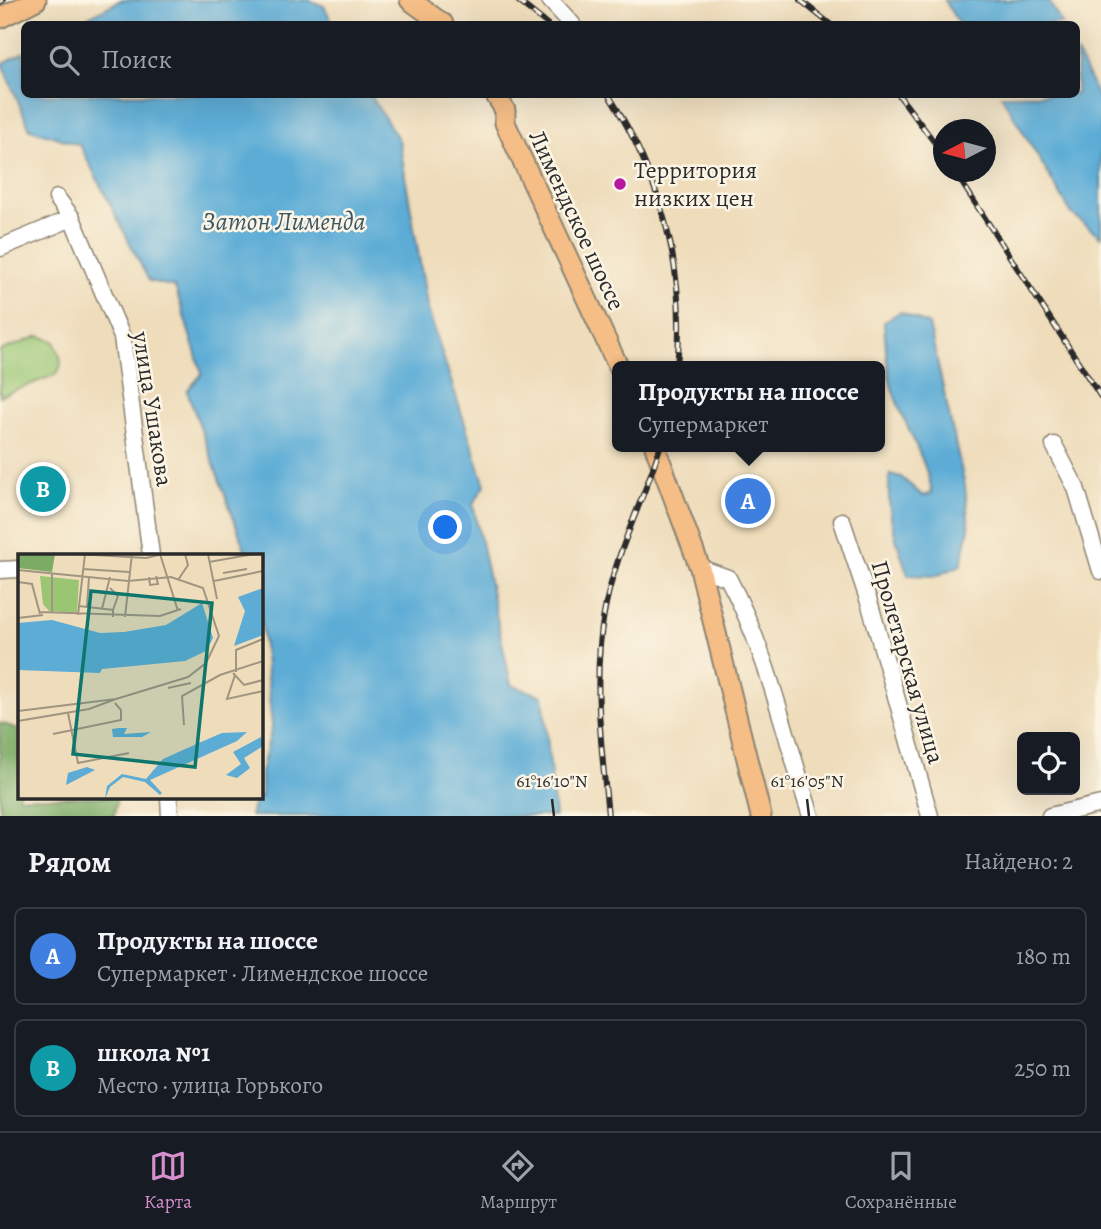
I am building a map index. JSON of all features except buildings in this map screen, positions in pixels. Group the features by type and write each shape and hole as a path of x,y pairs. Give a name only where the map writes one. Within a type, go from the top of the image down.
{"main road":[{"path":"0,18 36,0"},
{"path":"410,0 439,21"},
{"name":"Лимендское шоссе","path":"498,98 505,110 505,123 616,361"},
{"path":"657,452 700,568 761,816"}],"street":[{"path":"550,0 569,21"},
{"name":"улица Ушакова","path":"57,198 72,218 122,337 151,554"},
{"path":"0,248 72,218"},
{"path":"1054,445 1076,488 1101,571"},
{"name":"Пролетарская улица","path":"842,521 870,605 930,816"},
{"path":"700,568 728,578 747,613 792,744 811,816"},
{"path":"0,570 18,569"},
{"path":"1050,816 1101,804"}],"green space":[{"path":"39,336 54,341 60,359 58,371 55,375 0,396 0,351"},
{"path":"0,723 18,729 18,799 117,799 114,816 0,816"}],"water":[{"path":"121,0 309,0 324,6 332,21 81,21"},
{"path":"944,0 1048,0 1060,21 957,21"},
{"name":"Затон Лименда","path":"21,54 21,98 372,98 399,140 428,310 485,485 473,504 511,685 543,696 555,816 250,816 254,799 262,799 262,769 272,726 262,627 262,554 247,554 187,391 202,374 175,287 149,281 80,145 30,129 2,64"},
{"path":"1080,59 1101,103 1101,237 1072,214 1003,98 1080,98"},
{"path":"900,312 929,325 965,486 969,529 961,565 936,576 908,575 890,513 890,474 901,477 923,496 932,493 921,456 895,397 888,370 884,322"}],"railway":[{"path":"517,0 543,21"},
{"path":"800,0 826,21"},
{"path":"610,98 642,157 666,224 678,294 677,361"},
{"path":"901,98 933,140"},
{"path":"961,182 1101,397"},
{"path":"608,816 598,690 600,639 615,571 658,452"}],"place":[{"name":"Территория низких цен","path":"620,184"},
{"name":"школа №1","path":"43,489"},
{"name":"Продукты на шоссе","path":"748,501"}]}
